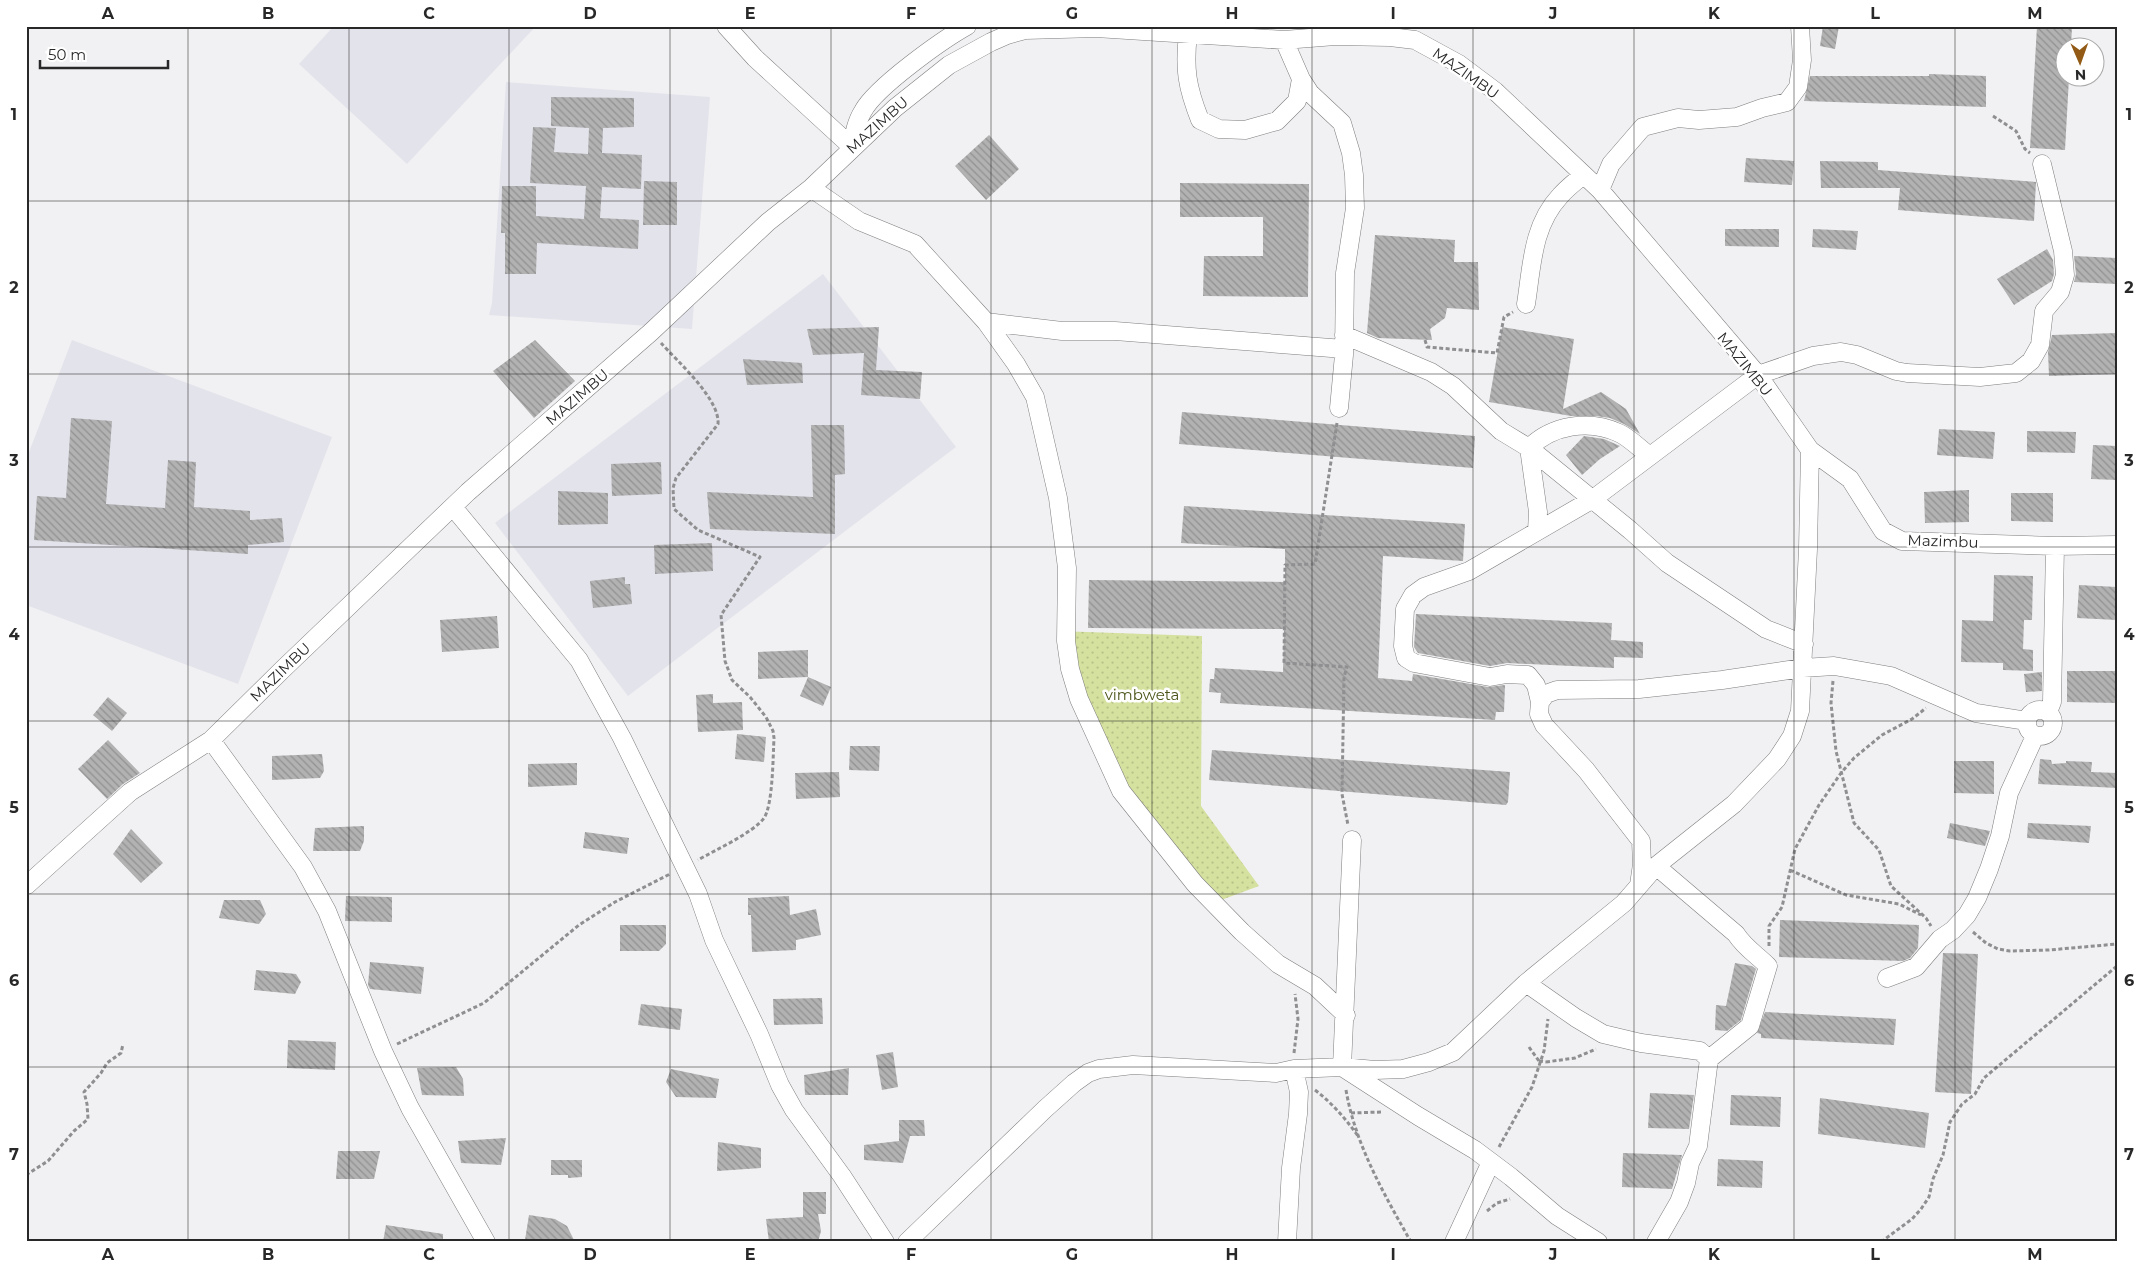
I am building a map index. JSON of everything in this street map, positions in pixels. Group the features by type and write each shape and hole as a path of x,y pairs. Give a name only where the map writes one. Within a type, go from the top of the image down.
{"street":[{"path":"726,26 755,58 852,147 858,121 871,100 933,48 967,26"},
{"path":"1600,190 1611,164 1643,127 1678,118 1699,120 1737,117 1787,102 1798,86 1802,60 1800,26"},
{"name":"MAZIMBU","path":"27,885 130,792 211,740 453,507 651,332 768,222 811,188 895,108 949,65 1007,35 1024,30 1069,28 1284,40 1360,32 1407,33 1459,64 1495,91 1600,190 1758,375 1810,450"},
{"path":"1188,34 1185,63 1191,98 1200,120 1219,129 1245,130 1277,121 1297,101 1301,79"},
{"path":"1284,40 1301,79 1310,93 1342,123 1351,153 1355,208 1345,273 1344,342 1339,408"},
{"path":"1656,1242 1679,1202 1686,1183 1690,1163 1698,1146 1709,1059 1750,1026 1768,966 1753,951 1743,945 1736,934 1660,863 1586,770 1544,726 1539,714 1540,702 1536,685 1528,675 1506,674 1490,677 1414,662 1406,658 1404,646 1405,609 1413,595 1424,587 1470,571 1592,499 1758,375 1813,356 1841,352 1857,355 1896,371 1907,373 1980,377 2016,373 2031,361 2040,345 2044,311 2060,292 2065,275 2063,251 2042,164"},
{"path":"1526,304 1534,248 1544,217 1560,196 1583,175"},
{"path":"811,188 859,221 915,244 986,322 1016,364 1035,397 1058,498 1067,568 1066,641 1070,669 1079,699 1121,791 1195,884 1242,932 1284,968 1303,977 1315,986 1346,1015"},
{"path":"986,322 1062,331 1114,331 1344,342 1431,372 1453,386 1501,431 1529,448 1667,563 1766,630 1804,644"},
{"path":"1529,448 1554,430 1566,427 1594,426 1619,433 1650,456"},
{"path":"1529,448 1536,487 1537,531"},
{"path":"907,1242 1045,1109 1088,1073 1105,1068 1133,1065 1276,1072 1294,1068 1402,1069 1429,1062 1453,1052 1526,983 1624,903 1660,863 1734,804 1785,748 1799,720 1804,644 1810,450"},
{"name":"Mazimbu","path":"1810,450 1850,479 1883,531 1902,541 2055,546 2117,545"},
{"path":"453,507 579,660 622,738 698,894 714,940 759,1034 780,1084 794,1110 842,1176 885,1242"},
{"path":"1540,702 1546,694 1557,690 1639,689 1722,680 1803,668 1834,666 1891,676 1976,713 2031,728 2043,737 2050,733 2053,726 2052,718 2048,712 2052,702 2055,546"},
{"path":"1887,978 1916,967 1951,931 1977,898 2000,836 2009,793 2031,728"},
{"path":"211,740 303,867 327,911 383,1051 410,1108 486,1242"},
{"path":"1342,1067 1346,1015 1352,840"},
{"path":"1639,886 1642,864 1641,841"},
{"path":"1526,983 1576,1018 1603,1034 1641,1044 1700,1051 1709,1059"},
{"path":"1342,1067 1491,1162 1557,1216 1598,1242"},
{"path":"1287,1242 1291,1168 1298,1114 1298,1092 1294,1068"},
{"path":"1454,1242 1491,1162"}],"path":[{"path":"1993,116 2016,131 2025,149 2042,164"},
{"path":"1425,340 1427,347 1497,354 1504,317 1526,304"},
{"path":"383,1051 427,1028 484,1003 579,925 615,902 684,867 751,829 765,817 772,779 773,731 766,717 750,697 732,680 725,661 722,615 760,557 698,530 674,509 672,501 676,478 718,424 717,411 705,392 651,332"},
{"path":"1339,408 1316,564 1285,565 1284,664 1347,667 1344,676 1342,794 1352,840"},
{"path":"1834,666 1831,703 1836,751 1854,823 1879,850 1891,886 1926,918 1951,931"},
{"path":"1768,966 1769,926 1782,907 1795,849 1819,805 1854,758 1882,735 1912,719 1941,698"},
{"path":"1790,870 1846,895 1899,904 1951,931 1998,949 2010,951 2049,950 2117,944"},
{"path":"1881,1242 1912,1219 1922,1209 1929,1197 1933,1180 1943,1155 1950,1122 1962,1104 1975,1094 1984,1078 2117,966"},
{"path":"1284,968 1297,998 1298,1019 1294,1068 1346,1119 1358,1136"},
{"path":"1491,1162 1532,1087 1544,1050 1552,1001"},
{"path":"1528,1047 1539,1061 1546,1062 1575,1058 1616,1037"},
{"path":"26,1175 48,1161 74,1131 88,1119 84,1092 102,1073 107,1063 121,1053 123,1044"},
{"path":"1342,1067 1348,1105 1358,1136 1379,1184 1411,1242"},
{"path":"1481,1214 1497,1203 1513,1199"}],"shaded area":[{"path":"334,26 536,26 407,164 299,64"},
{"path":"506,82 710,97 692,329 489,315 492,303"},
{"path":"823,274 956,447 628,696 495,523"},
{"path":"72,340 332,437 238,684 26,605 26,460"}],"green space":[{"name":"vimbweta","path":"1058,631 1202,636 1201,806 1259,886 1213,903 1117,784"}],"building":[{"path":"1823,26 1839,26 1835,49 1820,46"},
{"path":"2037,26 2072,26 2071,38 2056,38 2056,88 2068,88 2065,150 2030,148"},
{"path":"1929,74 1986,76 1986,107 1804,101 1810,76 1929,76"},
{"path":"551,97 634,98 634,127 603,128 602,153 642,155 641,189 602,187 600,218 639,220 638,249 537,243 536,274 505,274 505,233 501,233 502,186 536,186 536,216 584,219 586,186 530,183 533,127 556,128 554,152 588,154 589,128 551,126"},
{"path":"989,135 1019,169 986,200 955,166"},
{"path":"1746,158 1794,161 1792,185 1744,182"},
{"path":"1820,161 1878,162 1878,170 2036,182 2034,221 1898,210 1900,188 1821,188"},
{"path":"644,181 677,182 677,225 643,225"},
{"path":"1180,183 1309,184 1308,297 1203,296 1204,256 1263,256 1263,217 1180,217"},
{"path":"1725,229 1779,229 1779,247 1725,246"},
{"path":"1813,229 1858,231 1856,250 1812,247"},
{"path":"1375,235 1455,240 1454,262 1478,262 1479,310 1447,308 1445,318 1430,329 1432,340 1378,338 1367,333"},
{"path":"2047,249 2053,260 2054,274 2052,281 2014,305 1997,279"},
{"path":"2074,256 2117,258 2117,284 2074,282 2076,274"},
{"path":"879,327 876,370 922,372 920,399 861,395 864,353 813,355 807,329"},
{"path":"1502,327 1574,339 1563,409 1601,392 1626,409 1640,434 1610,418 1571,416 1489,402"},
{"path":"2117,333 2117,374 2049,376 2048,352 2052,335"},
{"path":"535,340 575,381 534,418 493,371"},
{"path":"743,359 802,363 803,383 747,385"},
{"path":"1182,412 1475,436 1473,468 1179,444"},
{"path":"71,418 112,421 106,504 165,508 168,460 196,462 194,507 250,511 250,520 282,518 284,542 248,545 248,554 34,540 37,496 66,498"},
{"path":"811,425 844,425 845,474 835,475 835,534 710,529 707,492 813,497"},
{"path":"1939,429 1995,432 1993,459 1937,455"},
{"path":"2027,431 2076,432 2075,453 2027,452"},
{"path":"1584,436 1604,439 1620,446 1600,459 1582,475 1566,455"},
{"path":"2093,445 2117,446 2117,480 2091,479"},
{"path":"661,462 662,494 612,496 611,464"},
{"path":"1969,490 1969,522 1925,523 1924,492"},
{"path":"558,491 608,493 608,524 558,525"},
{"path":"2011,493 2053,493 2053,522 2011,521"},
{"path":"1184,506 1465,524 1463,561 1383,556 1378,678 1412,681 1413,674 1488,687 1505,685 1504,712 1496,712 1495,720 1220,703 1221,693 1209,692 1210,679 1214,679 1215,668 1283,672 1284,629 1088,628 1089,580 1285,582 1285,549 1181,543"},
{"path":"712,543 713,571 655,574 654,545"},
{"path":"1994,575 2033,576 2032,620 2024,620 2023,649 2033,650 2033,671 2003,670 2003,663 1961,662 1962,620 1993,621"},
{"path":"625,577 625,584 630,584 632,604 593,608 590,581"},
{"path":"2079,585 2117,587 2117,620 2077,618"},
{"path":"1416,614 1612,623 1611,640 1643,642 1643,658 1614,657 1614,668 1507,663 1490,666 1418,653 1414,647"},
{"path":"497,616 499,648 442,652 440,620"},
{"path":"808,650 808,677 758,679 758,652"},
{"path":"2067,671 2117,671 2117,703 2067,702"},
{"path":"2042,672 2042,691 2026,692 2024,674"},
{"path":"808,677 831,687 823,706 800,696"},
{"path":"713,694 713,703 742,702 743,730 698,732 696,695"},
{"path":"108,697 127,713 112,731 93,715"},
{"path":"737,734 766,737 764,762 735,759"},
{"path":"108,740 140,773 123,784 107,799 78,769"},
{"path":"850,746 880,746 879,771 849,770"},
{"path":"1212,750 1510,772 1508,802 1506,805 1209,780"},
{"path":"322,754 324,771 320,778 272,780 272,756"},
{"path":"2040,759 2051,760 2052,764 2066,763 2066,761 2092,762 2091,772 2117,773 2117,788 2038,784"},
{"path":"1954,761 1994,761 1994,794 1954,793"},
{"path":"577,763 577,785 528,787 528,764"},
{"path":"839,772 840,797 796,799 795,773"},
{"path":"1950,823 1990,831 1985,846 1947,838"},
{"path":"2028,823 2091,826 2089,843 2027,838"},
{"path":"364,826 364,841 360,851 313,851 315,828"},
{"path":"131,829 163,863 141,883 113,854"},
{"path":"585,832 629,838 627,854 583,848"},
{"path":"346,896 392,897 392,922 345,921"},
{"path":"789,896 790,915 816,909 821,935 796,940 796,950 752,952 751,915 748,915 748,898"},
{"path":"224,900 260,900 266,914 259,924 219,918"},
{"path":"1780,920 1919,925 1918,948 1910,958 1903,961 1779,957"},
{"path":"620,925 666,925 666,944 659,951 620,951"},
{"path":"1943,953 1978,954 1971,1094 1935,1092"},
{"path":"370,962 424,967 421,994 370,989 368,985"},
{"path":"1735,963 1752,966 1756,969 1741,1020 1727,1031 1715,1030 1716,1005 1726,1006"},
{"path":"256,970 296,974 301,982 295,994 254,990"},
{"path":"822,998 823,1024 774,1025 773,999"},
{"path":"641,1004 682,1009 680,1030 638,1025"},
{"path":"1765,1012 1896,1019 1894,1045 1761,1038 1761,1034 1757,1033"},
{"path":"288,1040 336,1042 335,1070 287,1068"},
{"path":"893,1052 898,1087 882,1090 876,1055"},
{"path":"456,1067 463,1079 464,1096 422,1095 417,1068"},
{"path":"849,1068 848,1095 805,1095 804,1075"},
{"path":"671,1069 719,1079 716,1098 676,1097 666,1082"},
{"path":"1650,1093 1694,1095 1689,1129 1648,1128"},
{"path":"1731,1095 1781,1097 1780,1127 1730,1125"},
{"path":"1820,1098 1929,1113 1925,1148 1818,1134"},
{"path":"899,1120 924,1120 925,1136 910,1136 903,1163 864,1160 864,1145 899,1141"},
{"path":"506,1138 501,1165 461,1163 458,1141"},
{"path":"718,1142 761,1148 761,1168 717,1171"},
{"path":"338,1151 380,1151 374,1179 336,1179"},
{"path":"1623,1153 1682,1155 1672,1189 1622,1187"},
{"path":"1718,1159 1763,1161 1762,1188 1717,1186"},
{"path":"551,1160 582,1160 582,1177 568,1178 568,1175 551,1175"},
{"path":"803,1192 826,1192 826,1214 818,1214 821,1231 818,1242 769,1242 766,1219 803,1217"},
{"path":"529,1215 555,1219 567,1226 575,1242 525,1240"},
{"path":"386,1225 443,1234 443,1242 383,1242"}]}
